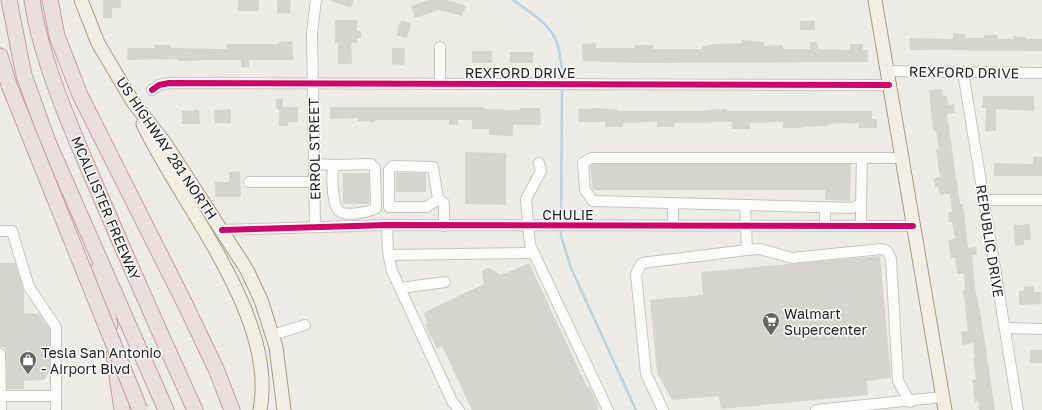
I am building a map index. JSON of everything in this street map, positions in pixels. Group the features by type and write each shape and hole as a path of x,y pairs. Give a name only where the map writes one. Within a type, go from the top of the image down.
{"highway":[{"name":"MCALLISTER FREEWAY","path":"9,0 24,76 48,142 166,410"},
{"name":"MCALLISTER FREEWAY","path":"32,0 34,15 54,81 84,158 163,341 195,410"},
{"path":"50,0 57,36 80,95 186,306 216,369 232,410"},
{"path":"0,56 9,85 140,410"},
{"path":"86,227 107,310 122,410"}],"main road":[{"name":"US HIGHWAY 281 NORTH","path":"81,0 98,43 133,102 165,143 247,270 261,300 272,335 280,372 284,410"},
{"path":"875,0 944,404"},
{"path":"133,102 155,149 194,211 235,288 258,350 262,371 260,410"}],"street":[{"name":"ERROL STREET","path":"315,226 312,32 316,0"},
{"path":"440,48 440,84"},
{"name":"REXFORD DRIVE","path":"887,71 1042,73"},
{"name":"REPUBLIC DRIVE","path":"963,72 1018,410"},
{"name":"REXFORD DRIVE","path":"152,90 160,85 169,83 889,86"},
{"path":"861,204 852,208 593,201 585,190 583,163 591,158 902,158"},
{"path":"861,226 862,158"},
{"path":"539,163 541,171 526,199 530,245 608,410"},
{"path":"314,164 371,164 375,168 376,208 368,212 359,213 344,213 339,211 335,204 332,171 334,165"},
{"path":"438,199 427,207 389,207 389,170 393,166 433,167 438,199 444,203 444,226"},
{"path":"249,182 314,182"},
{"path":"984,200 1042,200"},
{"path":"673,203 673,226"},
{"path":"745,205 747,250"},
{"path":"825,207 825,226"},
{"path":"359,213 359,226"},
{"path":"387,225 389,255 392,270 452,401 459,410"},
{"name":"CHULIE","path":"222,230 387,225 746,227 913,226"},
{"path":"0,231 12,231 29,287 56,327 56,410"},
{"path":"663,410 646,374 636,274 642,263 760,249 792,258 881,250 887,251 891,259 898,381 910,402"},
{"path":"389,255 534,253"},
{"path":"400,288 445,282"},
{"path":"272,335 304,325"},
{"path":"1005,328 1042,329"},
{"path":"0,354 1,410"},
{"path":"1,396 56,396"},
{"path":"816,410 910,402 944,404"}],"building":[{"path":"103,0 121,0 121,8 112,8 112,18 103,18"},
{"path":"238,0 259,0 259,11 238,11"},
{"path":"277,0 291,0 290,14 277,13"},
{"path":"354,0 351,8 331,1"},
{"path":"428,0 447,0 466,6 462,16 439,10 415,18 411,6"},
{"path":"335,20 357,20 357,31 361,31 361,38 357,38 357,43 351,43 352,64 338,64 338,43 335,43"},
{"path":"401,20 411,23 407,38 396,35"},
{"path":"800,21 815,21 815,30 800,30"},
{"path":"953,33 965,34 965,38 984,38 984,35 997,35 997,39 1013,39 1013,36 1026,37 1026,39 1042,39 1042,51 910,50 909,38 953,39"},
{"path":"742,40 764,42 764,46 783,45 783,49 810,49 810,42 817,42 818,49 850,50 850,44 863,44 863,50 868,50 868,62 635,63 583,61 582,44 596,43 596,48 635,48 635,45 653,45 653,49 702,49 702,46 742,43"},
{"path":"292,41 293,60 249,60 249,67 241,67 241,60 127,60 128,48 154,48 154,45 171,45 171,48 227,49 227,44 279,44 279,42"},
{"path":"392,48 405,48 404,65 392,64"},
{"path":"472,51 492,51 492,63 472,63"},
{"path":"510,52 533,52 533,63 510,63"},
{"path":"942,89 943,96 947,96 948,105 954,104 955,113 947,114 960,204 963,204 968,248 976,247 977,255 972,255 975,288 981,316 995,410 979,410 978,401 975,402 972,380 976,379 973,358 975,358 973,343 962,345 961,332 968,331 963,290 965,290 964,274 957,274 955,258 951,258 948,240 955,239 952,222 949,222 948,212 952,212 950,194 940,195 938,187 935,187 934,178 940,177 936,149 939,149 936,131 933,131 929,90"},
{"path":"983,96 1034,96 1034,111 996,109 996,131 985,131 986,108 982,108"},
{"path":"276,99 283,99 283,107 298,107 298,122 288,122 288,126 279,126 279,109 276,109"},
{"path":"330,107 484,107 484,109 520,110 520,108 540,108 541,125 513,125 513,136 489,135 489,129 472,129 472,120 458,120 458,125 449,125 449,120 375,120 375,122 358,121 358,118 330,119"},
{"path":"596,108 618,111 705,111 727,109 727,111 872,111 872,119 877,119 877,128 859,128 859,123 828,124 828,126 802,128 783,128 783,122 750,123 750,129 732,129 732,122 674,123 675,127 657,127 657,122 623,123 623,127 605,127 605,122 579,122 578,109"},
{"path":"231,109 231,123 215,123 214,110"},
{"path":"199,110 200,124 182,124 182,111"},
{"path":"465,152 506,153 506,205 465,204"},
{"path":"1033,157 1042,157 1042,176 994,176 994,163 1033,164"},
{"path":"593,164 851,164 850,201 825,200 825,190 593,190 590,166"},
{"path":"240,171 241,197 215,197 215,182 229,182 229,172"},
{"path":"343,173 369,173 369,204 343,204"},
{"path":"396,173 426,173 426,192 396,192"},
{"path":"1030,224 1031,240 1024,240 1024,245 1015,246 1014,225"},
{"name":"Walmart Supercenter","path":"880,256 891,378 867,381 868,395 721,409 719,396 672,400 657,372 650,300 703,295 701,272"},
{"path":"0,263 15,263 24,291 24,313 39,314 50,329 50,371 44,380 24,381 24,389 7,389 5,347 0,347"},
{"path":"529,263 587,387 589,386 599,407 597,408 598,410 472,410 442,346 437,349 425,324 428,323 423,313 484,284 482,271 488,268 502,275"},
{"path":"1034,286 1034,292 1041,292 1041,304 1019,305 1019,291 1024,291 1024,287"},
{"path":"1030,350 1042,350 1042,363 1030,363"}],"waterway":[{"path":"513,0 537,17 551,32 559,51 562,81"},
{"path":"561,223 562,86"},
{"path":"561,228 561,236 571,268 636,410"}],"cycle path":[{"path":"152,90 159,85 169,83 889,85"},
{"path":"222,230 387,225 913,226"}],"place":[{"name":"Walmart Supercenter","path":"771,336"},
{"name":"Tesla San Antonio - Airport Blvd","path":"28,375"}]}
